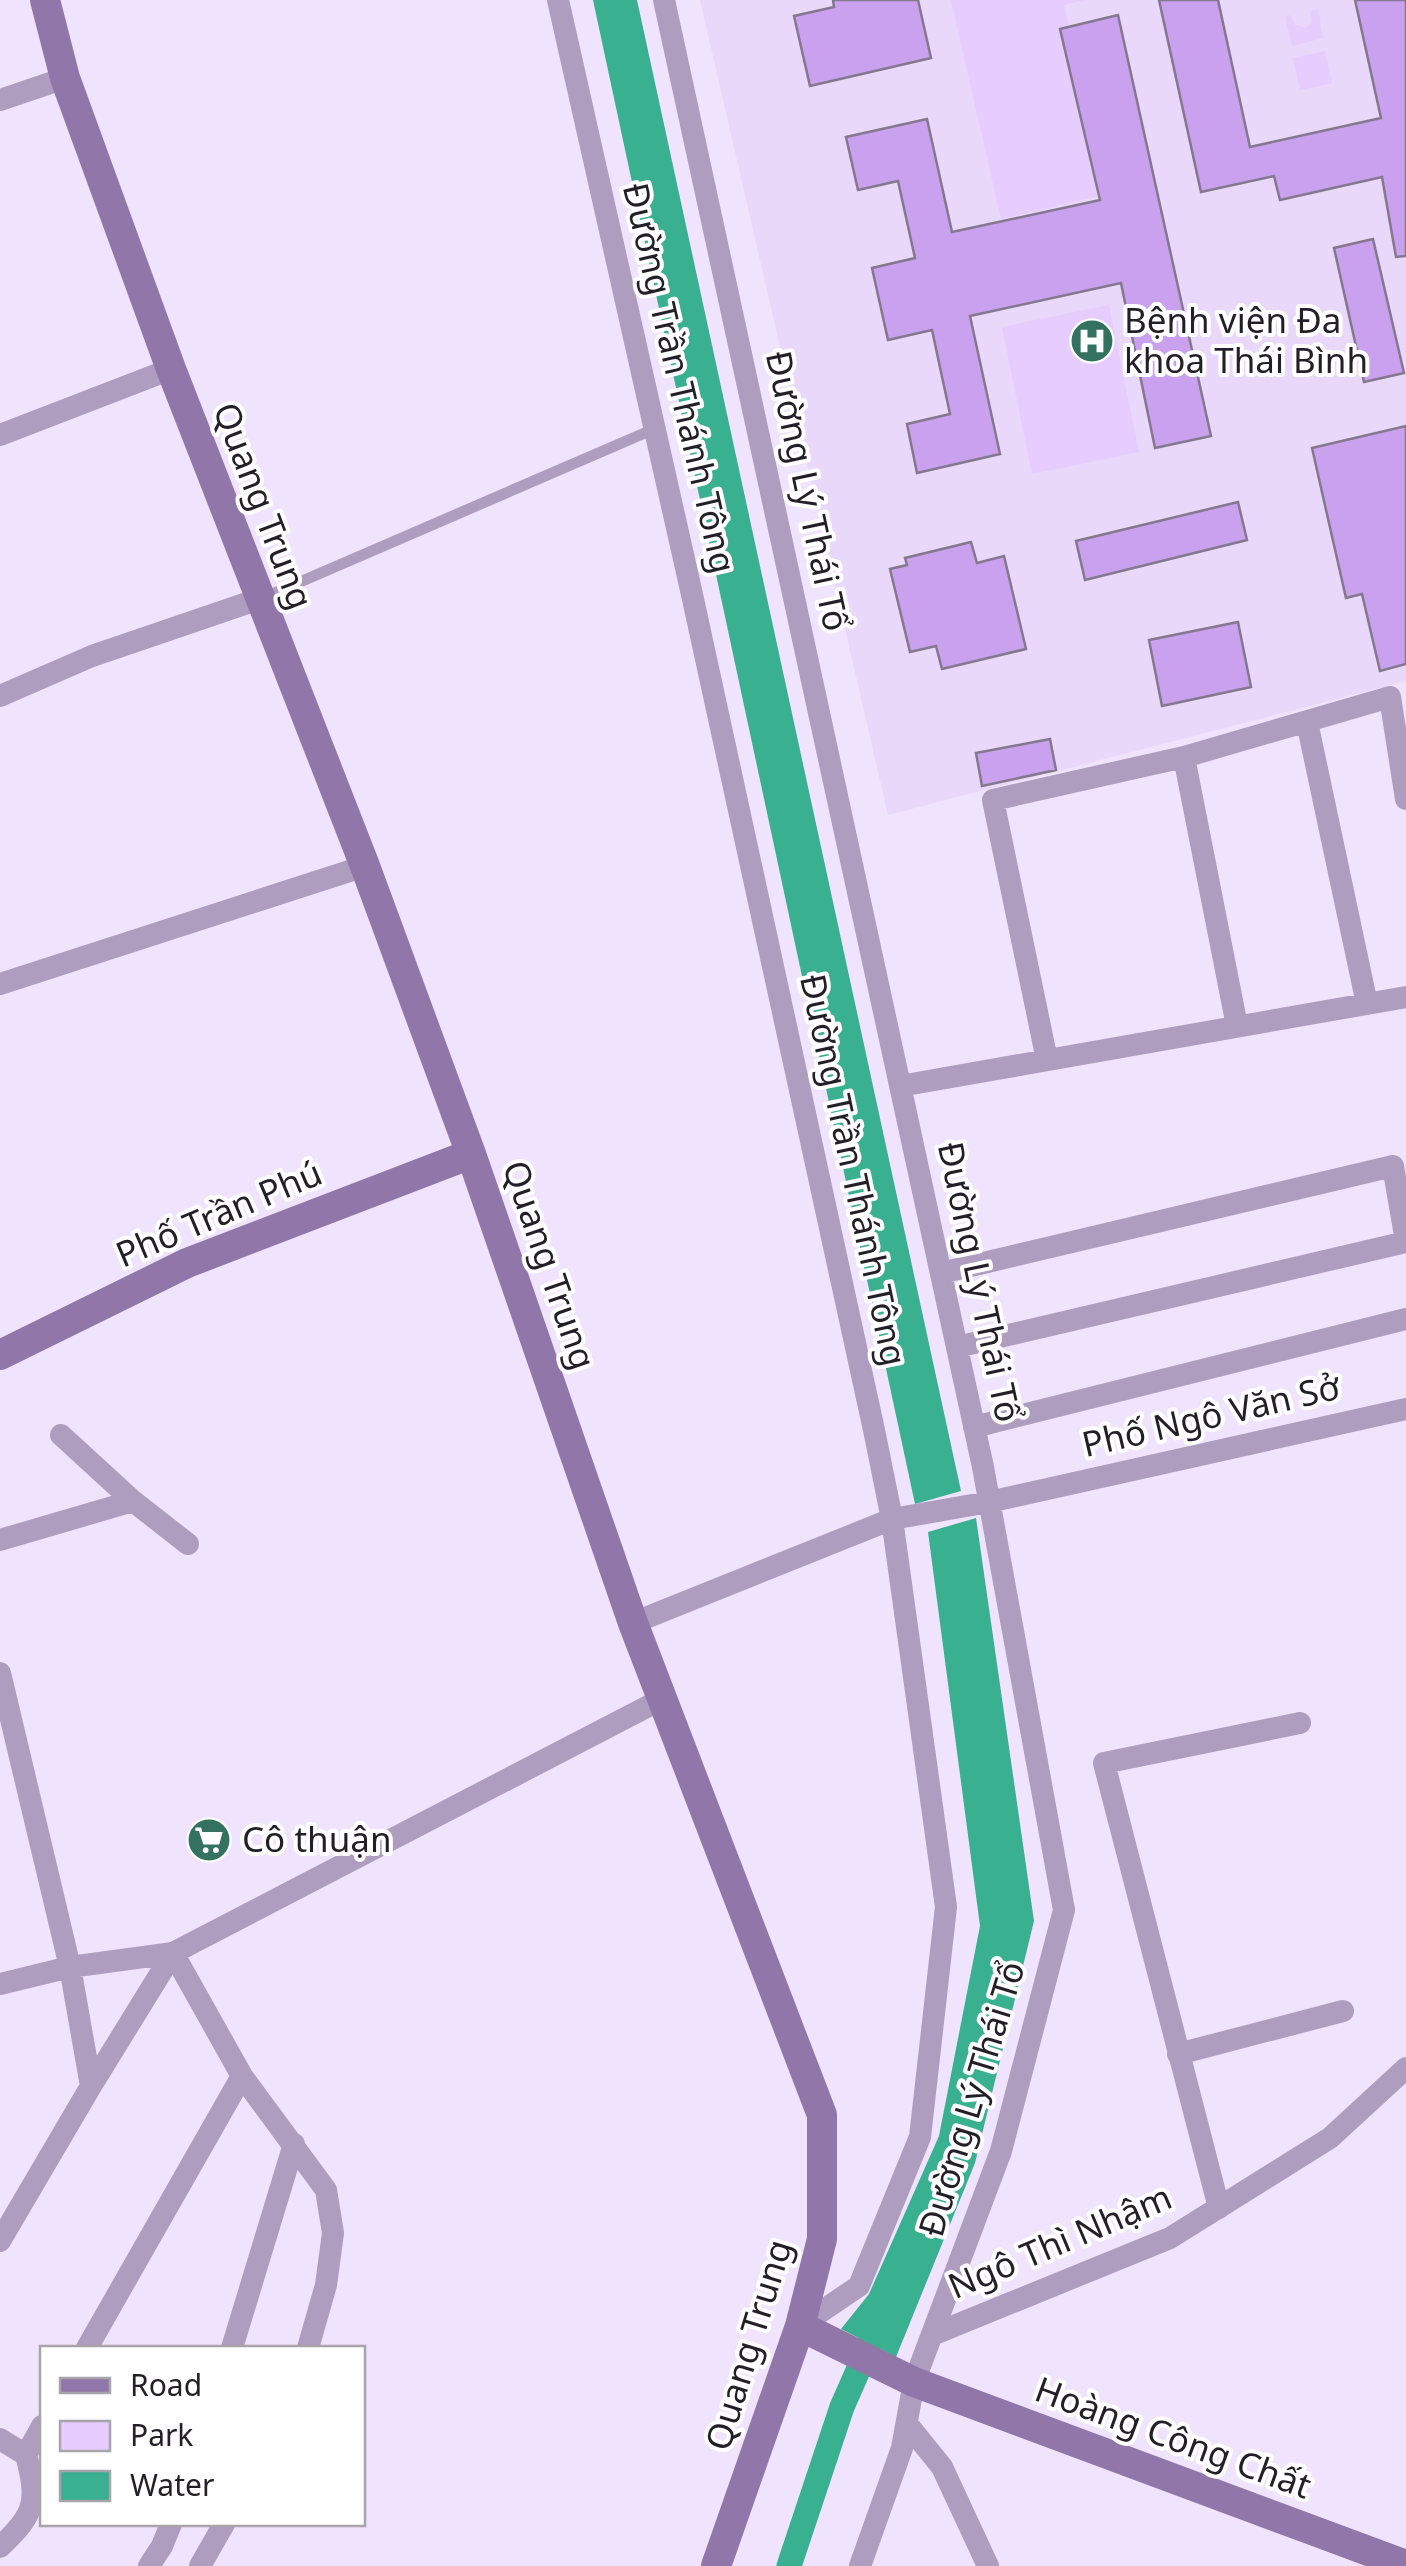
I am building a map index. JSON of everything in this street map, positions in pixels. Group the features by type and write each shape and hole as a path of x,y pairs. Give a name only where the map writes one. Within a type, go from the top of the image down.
{"main road":[{"name":"Quang Trung","path":"45,0 65,78 171,369 365,866 471,1154 633,1623 822,2115 822,2239 800,2326 716,2566"},
{"name":"Phố Trần Phú","path":"0,1354 186,1263 471,1154"},
{"name":"Hoàng Công Chất","path":"800,2326 904,2376 1406,2565"}],"street":[{"name":"Đường Trần Thánh Tông","path":"558,0 901,1517 946,1907 920,2138 859,2286 800,2326"},
{"name":"Đường Lý Thái Tổ","path":"664,0 990,1502 1064,1910 1001,2151 932,2334 904,2376 908,2425 860,2566"},
{"path":"0,100 65,78"},
{"path":"0,435 171,369"},
{"path":"0,696 92,656 259,599"},
{"path":"1046,1060 993,800 1184,757 1390,697 1406,799"},
{"path":"1307,722 1367,1004"},
{"path":"1184,757 1237,1026"},
{"path":"0,984 365,866"},
{"path":"900,1086 1406,997"},
{"path":"941,1273 1392,1166 1406,1242 957,1347"},
{"path":"974,1427 1406,1319"},
{"name":"Phố Ngô Văn Sở","path":"633,1623 901,1517 990,1502 1406,1409"},
{"path":"61,1435 133,1502 188,1544"},
{"path":"0,1540 133,1502"},
{"path":"0,1673 70,1967 91,2086"},
{"path":"0,1984 70,1967 174,1953 662,1699"},
{"path":"1219,2208 1104,1763 1300,1723"},
{"path":"174,1953 242,2076 326,2190 334,2233 326,2285 309,2346"},
{"path":"0,2242 174,1953"},
{"path":"1178,2054 1343,2011"},
{"name":"Ngô Thì Nhậm","path":"932,2334 1170,2238 1330,2138 1406,2068"},
{"path":"88,2346 242,2076"},
{"path":"233,2346 294,2144"},
{"path":"908,2425 942,2468 988,2566"},
{"path":"26,2455 40,2430"},
{"path":"0,2439 26,2455 35,2489 27,2517 0,2547"},
{"path":"149,2566 170,2526"},
{"path":"200,2566 223,2526"}],"lane":[{"path":"259,599 655,429"}],"shaded area":[{"name":"Bệnh viện Đa khoa Thái Bình","path":"700,0 1406,0 1406,681 888,815"}],"green space":[{"path":"951,0 1084,0 1064,5 1107,194 1001,219"},
{"path":"1318,9 1323,38 1292,46 1285,17 1290,15 1295,25 1306,28 1312,21 1310,12"},
{"path":"1325,51 1332,83 1300,90 1293,58"},
{"path":"1109,305 1139,452 1032,474 1002,327"}],"water":[{"path":"593,0 637,0 961,1491 915,1504"},
{"path":"976,1518 1034,1921 975,2163 896,2357 841,2329 869,2294 939,2136 980,1926 928,1532"}],"building":[{"path":"833,0 918,0 931,58 810,86 794,16 834,7"},
{"path":"1159,0 1218,0 1250,147 1381,118 1355,0 1406,0 1406,256 1396,257 1382,177 1280,200 1274,176 1201,192"},
{"path":"1118,15 1211,436 1155,448 1121,283 970,316 1000,454 917,473 907,424 950,414 932,330 888,340 872,268 915,258 898,181 858,190 846,137 927,119 952,232 1100,200 1060,29"},
{"path":"1373,239 1404,373 1364,382 1334,248"},
{"path":"1406,426 1406,664 1380,671 1362,594 1346,598 1312,448"},
{"path":"1238,502 1247,540 1085,580 1076,541"},
{"path":"971,542 977,563 1004,556 1026,649 942,669 936,646 910,652 890,569 907,565 905,558"},
{"path":"1238,622 1251,687 1162,706 1149,640"},
{"path":"1050,739 1056,770 982,786 976,753"}],"waterway":[{"path":"789,2566 842,2407 871,2341"}],"place":[{"name":"Bệnh viện Đa khoa Thái Bình","path":"1092,341"},
{"name":"Cô thuận","path":"209,1840"}]}
